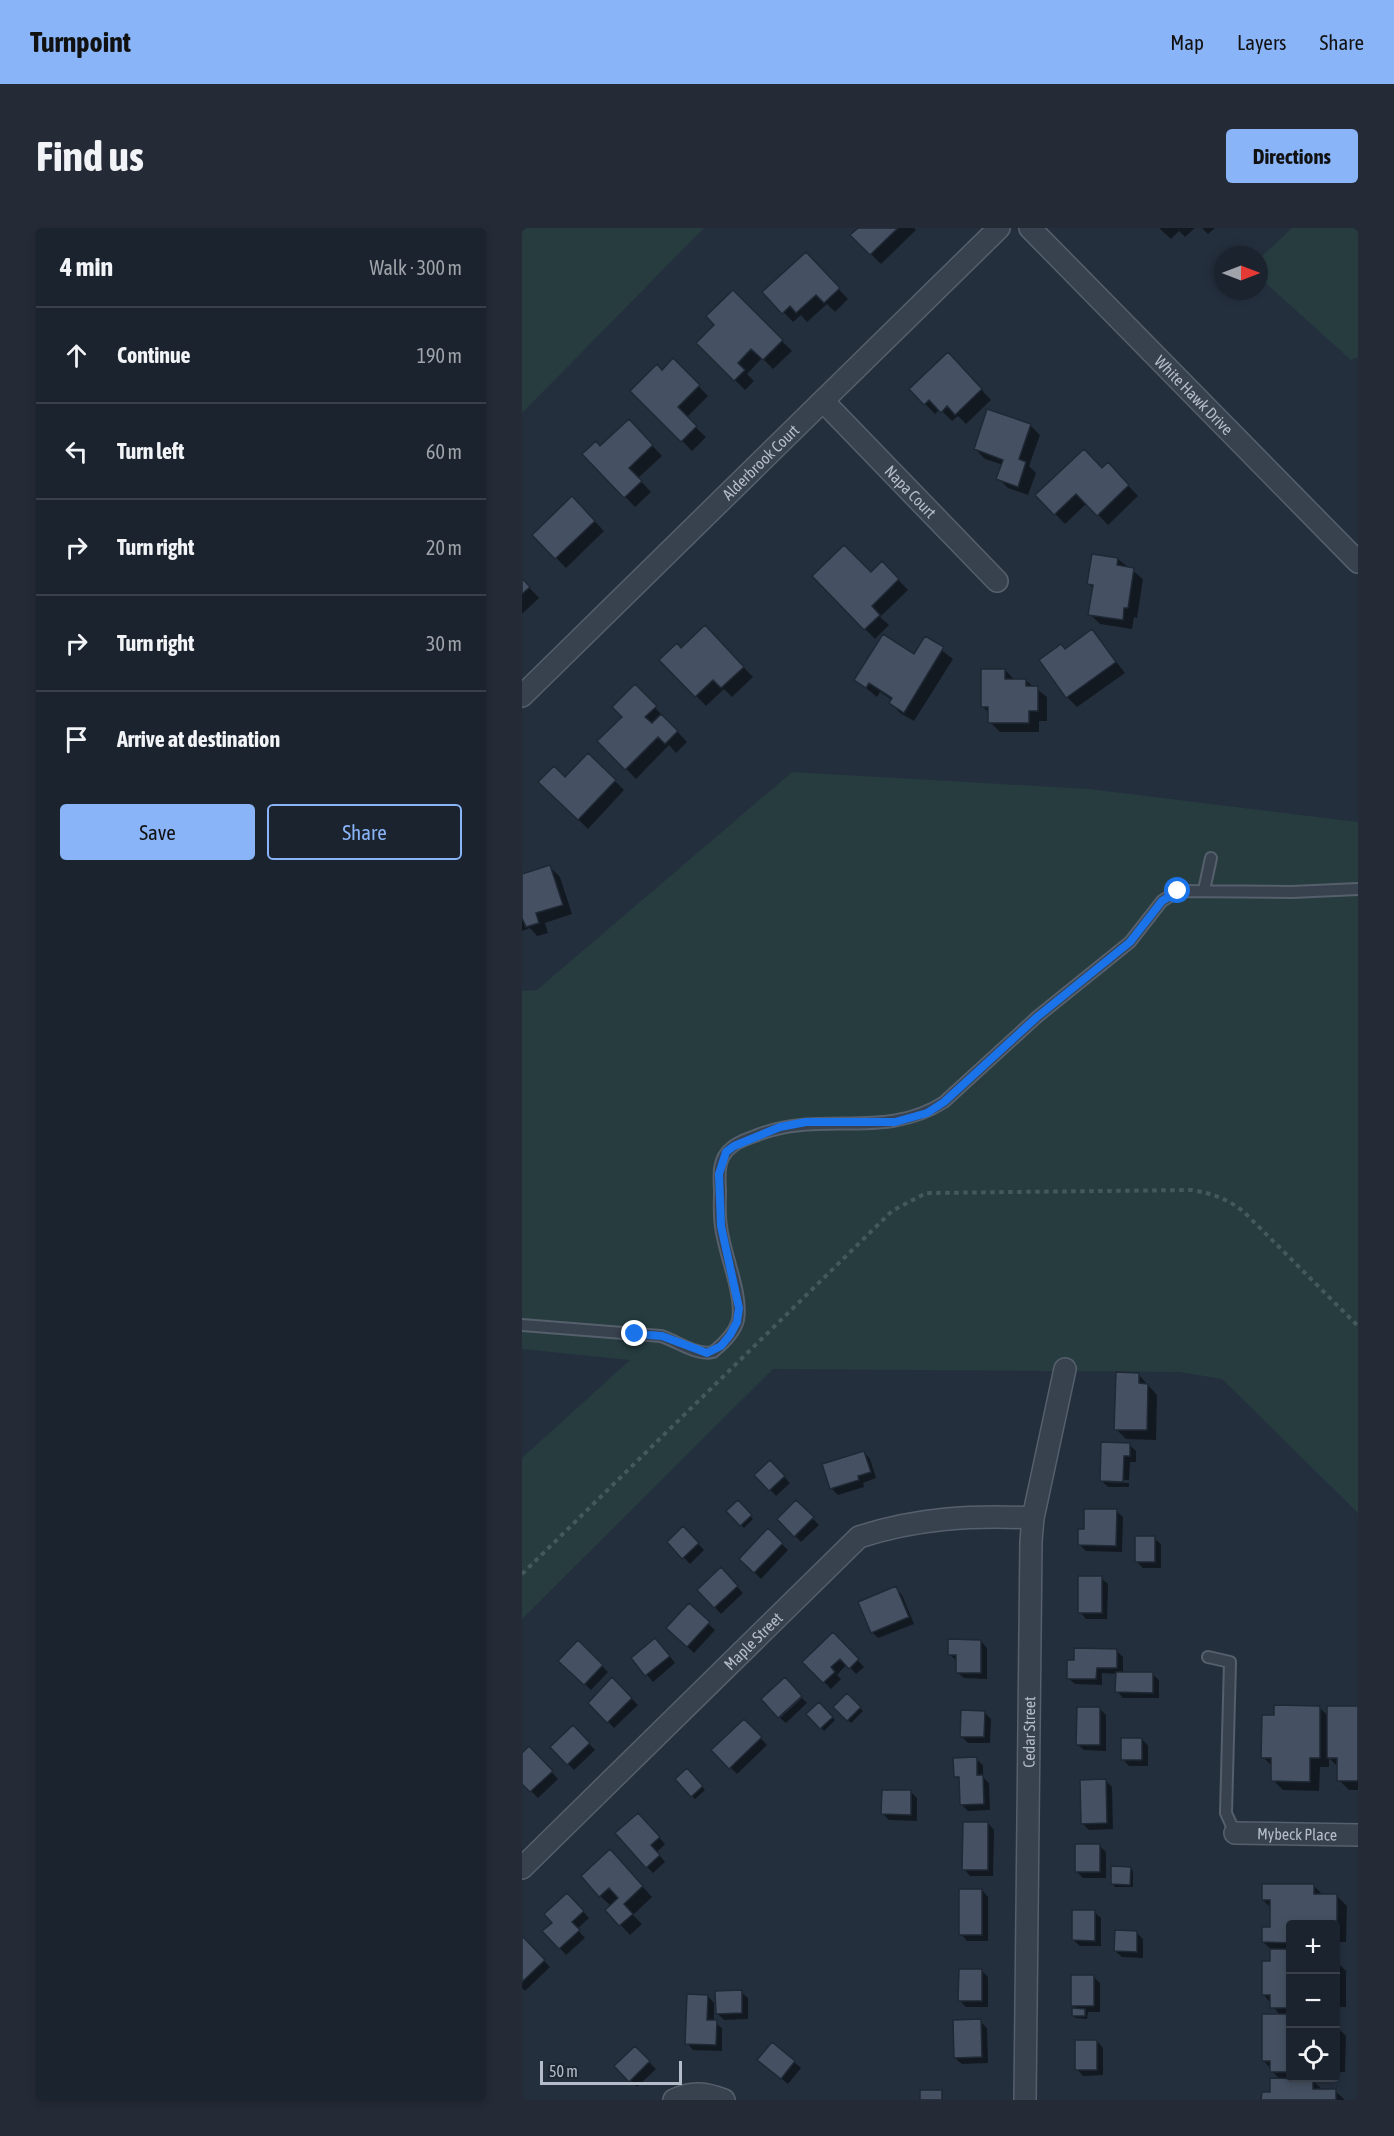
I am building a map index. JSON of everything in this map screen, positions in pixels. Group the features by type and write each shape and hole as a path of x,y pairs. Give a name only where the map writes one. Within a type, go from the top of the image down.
{"street":[{"name":"Alderbrook Court","path":"522,696 999,228"},
{"name":"White Hawk Drive","path":"1030,228 1358,562"},
{"name":"Napa Court","path":"823,401 997,581"},
{"name":"Cedar Street","path":"1025,2100 1033,1518 1065,1369"},
{"name":"Maple Street","path":"522,1868 859,1537 895,1525 943,1518 984,1515 1033,1518"},
{"name":"Mybeck Place","path":"1235,1833 1358,1835"},
{"path":"674,2100 686,2095 703,2093 724,2100"}],"lane":[{"path":"1204,890 1211,858"},
{"path":"522,1325 662,1336 681,1342 700,1353 713,1352 730,1335 737,1322 739,1308 721,1226 719,1174 723,1157 730,1149 767,1131 794,1124 877,1124 912,1119 927,1113 944,1102 1037,1017 1130,942 1169,894 1178,891 1204,890 1292,892 1358,890"},
{"path":"1208,1657 1230,1662 1226,1813 1235,1833"}],"path":[{"path":"522,1574 892,1211 909,1199 926,1193 1192,1190 1213,1194 1234,1203 1245,1213 1358,1326"}],"green space":[{"path":"522,228 704,228 522,413"},
{"path":"1292,228 1358,228 1358,357 1351,360 1268,285 1268,251"},
{"path":"792,772 1089,789 1358,822 1358,1513 1222,1379 1180,1372 773,1369 522,1619 522,1458 630,1360 522,1349 522,991 537,990"}],"building":[{"path":"858,228 898,228 870,255 850,235"},
{"path":"806,252 840,288 824,303 816,295 796,313 790,306 782,314 762,292"},
{"path":"733,290 783,340 763,360 751,349 738,363 745,370 734,381 696,343 714,325 706,316"},
{"path":"948,352 982,389 955,415 947,406 941,413 929,400 924,405 909,389"},
{"path":"673,358 700,385 678,407 697,426 681,442 630,391 657,364 662,370"},
{"path":"987,409 1031,424 1019,459 1026,462 1018,487 996,479 1003,460 974,449"},
{"path":"629,419 653,445 629,468 642,481 624,498 582,454 596,441 600,446"},
{"path":"1084,449 1102,468 1108,462 1129,485 1097,516 1076,494 1054,515 1035,495"},
{"path":"572,496 595,521 555,559 532,535"},
{"path":"844,545 871,572 882,561 899,579 872,606 880,615 864,630 812,576"},
{"path":"1092,554 1118,558 1117,565 1134,568 1128,608 1124,608 1123,620 1088,615 1093,585 1087,584"},
{"path":"522,578 530,587 522,594"},
{"path":"705,625 744,667 721,688 713,680 695,697 659,660 677,643 681,648"},
{"path":"1092,629 1116,662 1066,698 1039,660 1061,644 1065,649"},
{"path":"883,634 914,654 925,636 944,647 904,713 889,703 892,698 869,683 866,688 854,680"},
{"path":"981,669 1005,669 1005,679 1026,679 1026,686 1038,686 1038,711 1029,711 1029,723 988,723 988,707 981,707"},
{"path":"635,684 657,706 645,717 652,723 661,714 678,731 665,744 658,737 625,770 597,741 622,717 612,707"},
{"path":"588,753 616,780 578,820 538,782 554,766 565,777"},
{"path":"550,865 563,905 536,913 539,923 526,927 522,918 522,874"},
{"path":"1116,1372 1139,1373 1139,1383 1148,1384 1147,1430 1114,1430"},
{"path":"1101,1442 1130,1443 1130,1456 1124,1456 1123,1482 1100,1481"},
{"path":"864,1451 871,1472 858,1476 859,1480 830,1489 822,1464"},
{"path":"770,1460 785,1476 769,1491 754,1475"},
{"path":"738,1500 752,1515 740,1526 726,1511"},
{"path":"796,1500 814,1517 794,1537 777,1519"},
{"path":"1084,1509 1117,1509 1116,1546 1078,1545 1078,1529 1084,1529"},
{"path":"683,1526 699,1543 682,1559 667,1542"},
{"path":"768,1528 783,1543 754,1573 739,1559"},
{"path":"1135,1536 1155,1536 1155,1562 1135,1562"},
{"path":"721,1567 738,1586 714,1608 697,1590"},
{"path":"1078,1576 1102,1576 1102,1613 1078,1613"},
{"path":"896,1586 909,1617 871,1633 858,1602"},
{"path":"689,1603 710,1622 687,1647 666,1628"},
{"path":"833,1632 859,1659 849,1669 840,1659 831,1667 835,1672 823,1683 802,1662"},
{"path":"655,1638 670,1656 645,1676 631,1658"},
{"path":"948,1639 981,1640 981,1673 956,1673 956,1655 948,1655"},
{"path":"578,1640 603,1665 584,1685 558,1661"},
{"path":"1074,1648 1117,1649 1117,1668 1097,1668 1096,1679 1067,1679 1067,1660 1074,1660"},
{"path":"1116,1672 1153,1672 1153,1693 1115,1692"},
{"path":"612,1677 632,1698 607,1723 588,1703"},
{"path":"785,1677 802,1696 778,1718 761,1699"},
{"path":"847,1693 861,1707 847,1721 833,1707"},
{"path":"819,1702 833,1717 820,1729 806,1714"},
{"path":"1274,1705 1320,1706 1320,1758 1310,1758 1310,1782 1271,1781 1271,1758 1261,1758 1262,1715 1274,1715"},
{"path":"1327,1706 1358,1706 1358,1781 1337,1781 1337,1758 1327,1758"},
{"path":"1077,1707 1100,1707 1100,1745 1076,1745"},
{"path":"961,1710 985,1711 984,1737 960,1737"},
{"path":"744,1719 762,1737 729,1769 711,1750"},
{"path":"573,1725 590,1743 567,1765 550,1747"},
{"path":"1121,1738 1142,1738 1142,1760 1121,1760"},
{"path":"529,1746 553,1771 530,1792 522,1784 522,1753"},
{"path":"977,1757 977,1775 983,1775 984,1804 960,1805 959,1777 954,1777 953,1758"},
{"path":"687,1768 703,1786 691,1797 675,1779"},
{"path":"1106,1779 1107,1823 1081,1824 1080,1780"},
{"path":"882,1790 911,1790 911,1815 881,1814"},
{"path":"638,1813 660,1837 651,1845 660,1855 646,1868 615,1833"},
{"path":"963,1822 988,1822 988,1870 962,1870"},
{"path":"1075,1844 1100,1844 1100,1872 1075,1872"},
{"path":"610,1849 643,1886 624,1904 633,1914 619,1926 605,1910 618,1898 609,1888 599,1897 581,1876"},
{"path":"1111,1866 1131,1867 1130,1885 1111,1884"},
{"path":"1262,1884 1314,1884 1314,1894 1337,1894 1337,1920 1286,1920 1286,1943 1262,1942 1262,1927 1270,1927 1270,1900 1262,1900"},
{"path":"959,1889 982,1889 982,1935 959,1935"},
{"path":"567,1893 584,1911 572,1922 580,1930 559,1949 542,1931 552,1923 544,1914"},
{"path":"1072,1910 1095,1910 1095,1941 1072,1940"},
{"path":"1115,1930 1137,1931 1137,1952 1114,1951"},
{"path":"522,1938 545,1960 522,1982"},
{"path":"1270,1949 1286,1949 1286,2008 1270,2008 1270,1995 1262,1995 1262,1961 1270,1961"},
{"path":"959,1969 982,1969 982,2001 958,2001"},
{"path":"1071,1975 1094,1975 1094,2006 1071,2006"},
{"path":"742,1990 742,2013 716,2014 715,1991"},
{"path":"687,1994 708,1995 707,2020 717,2020 716,2045 685,2044"},
{"path":"1072,2008 1085,2009 1085,2016 1072,2016"},
{"path":"1262,2014 1286,2014 1286,2072 1270,2072 1270,2061 1262,2061"},
{"path":"981,2019 982,2057 954,2058 953,2020"},
{"path":"1075,2040 1097,2040 1097,2070 1075,2070"},
{"path":"772,2042 795,2061 781,2079 757,2060"},
{"path":"635,2046 650,2061 629,2082 614,2066"},
{"path":"1270,2078 1286,2078 1286,2082 1313,2082 1313,2089 1336,2089 1336,2100 1261,2100 1262,2092 1270,2092"},
{"path":"920,2090 942,2090 942,2100 920,2100"}],"route":[{"path":"635,1334 662,1336 681,1342 700,1353 707,1353 721,1346 737,1322 739,1308 721,1226 719,1174 726,1152 767,1131 794,1124 806,1122 877,1124 912,1119 927,1113 944,1102 963,1082 1012,1042 1037,1017 1130,942 1162,901 1169,894 1178,891"}]}
